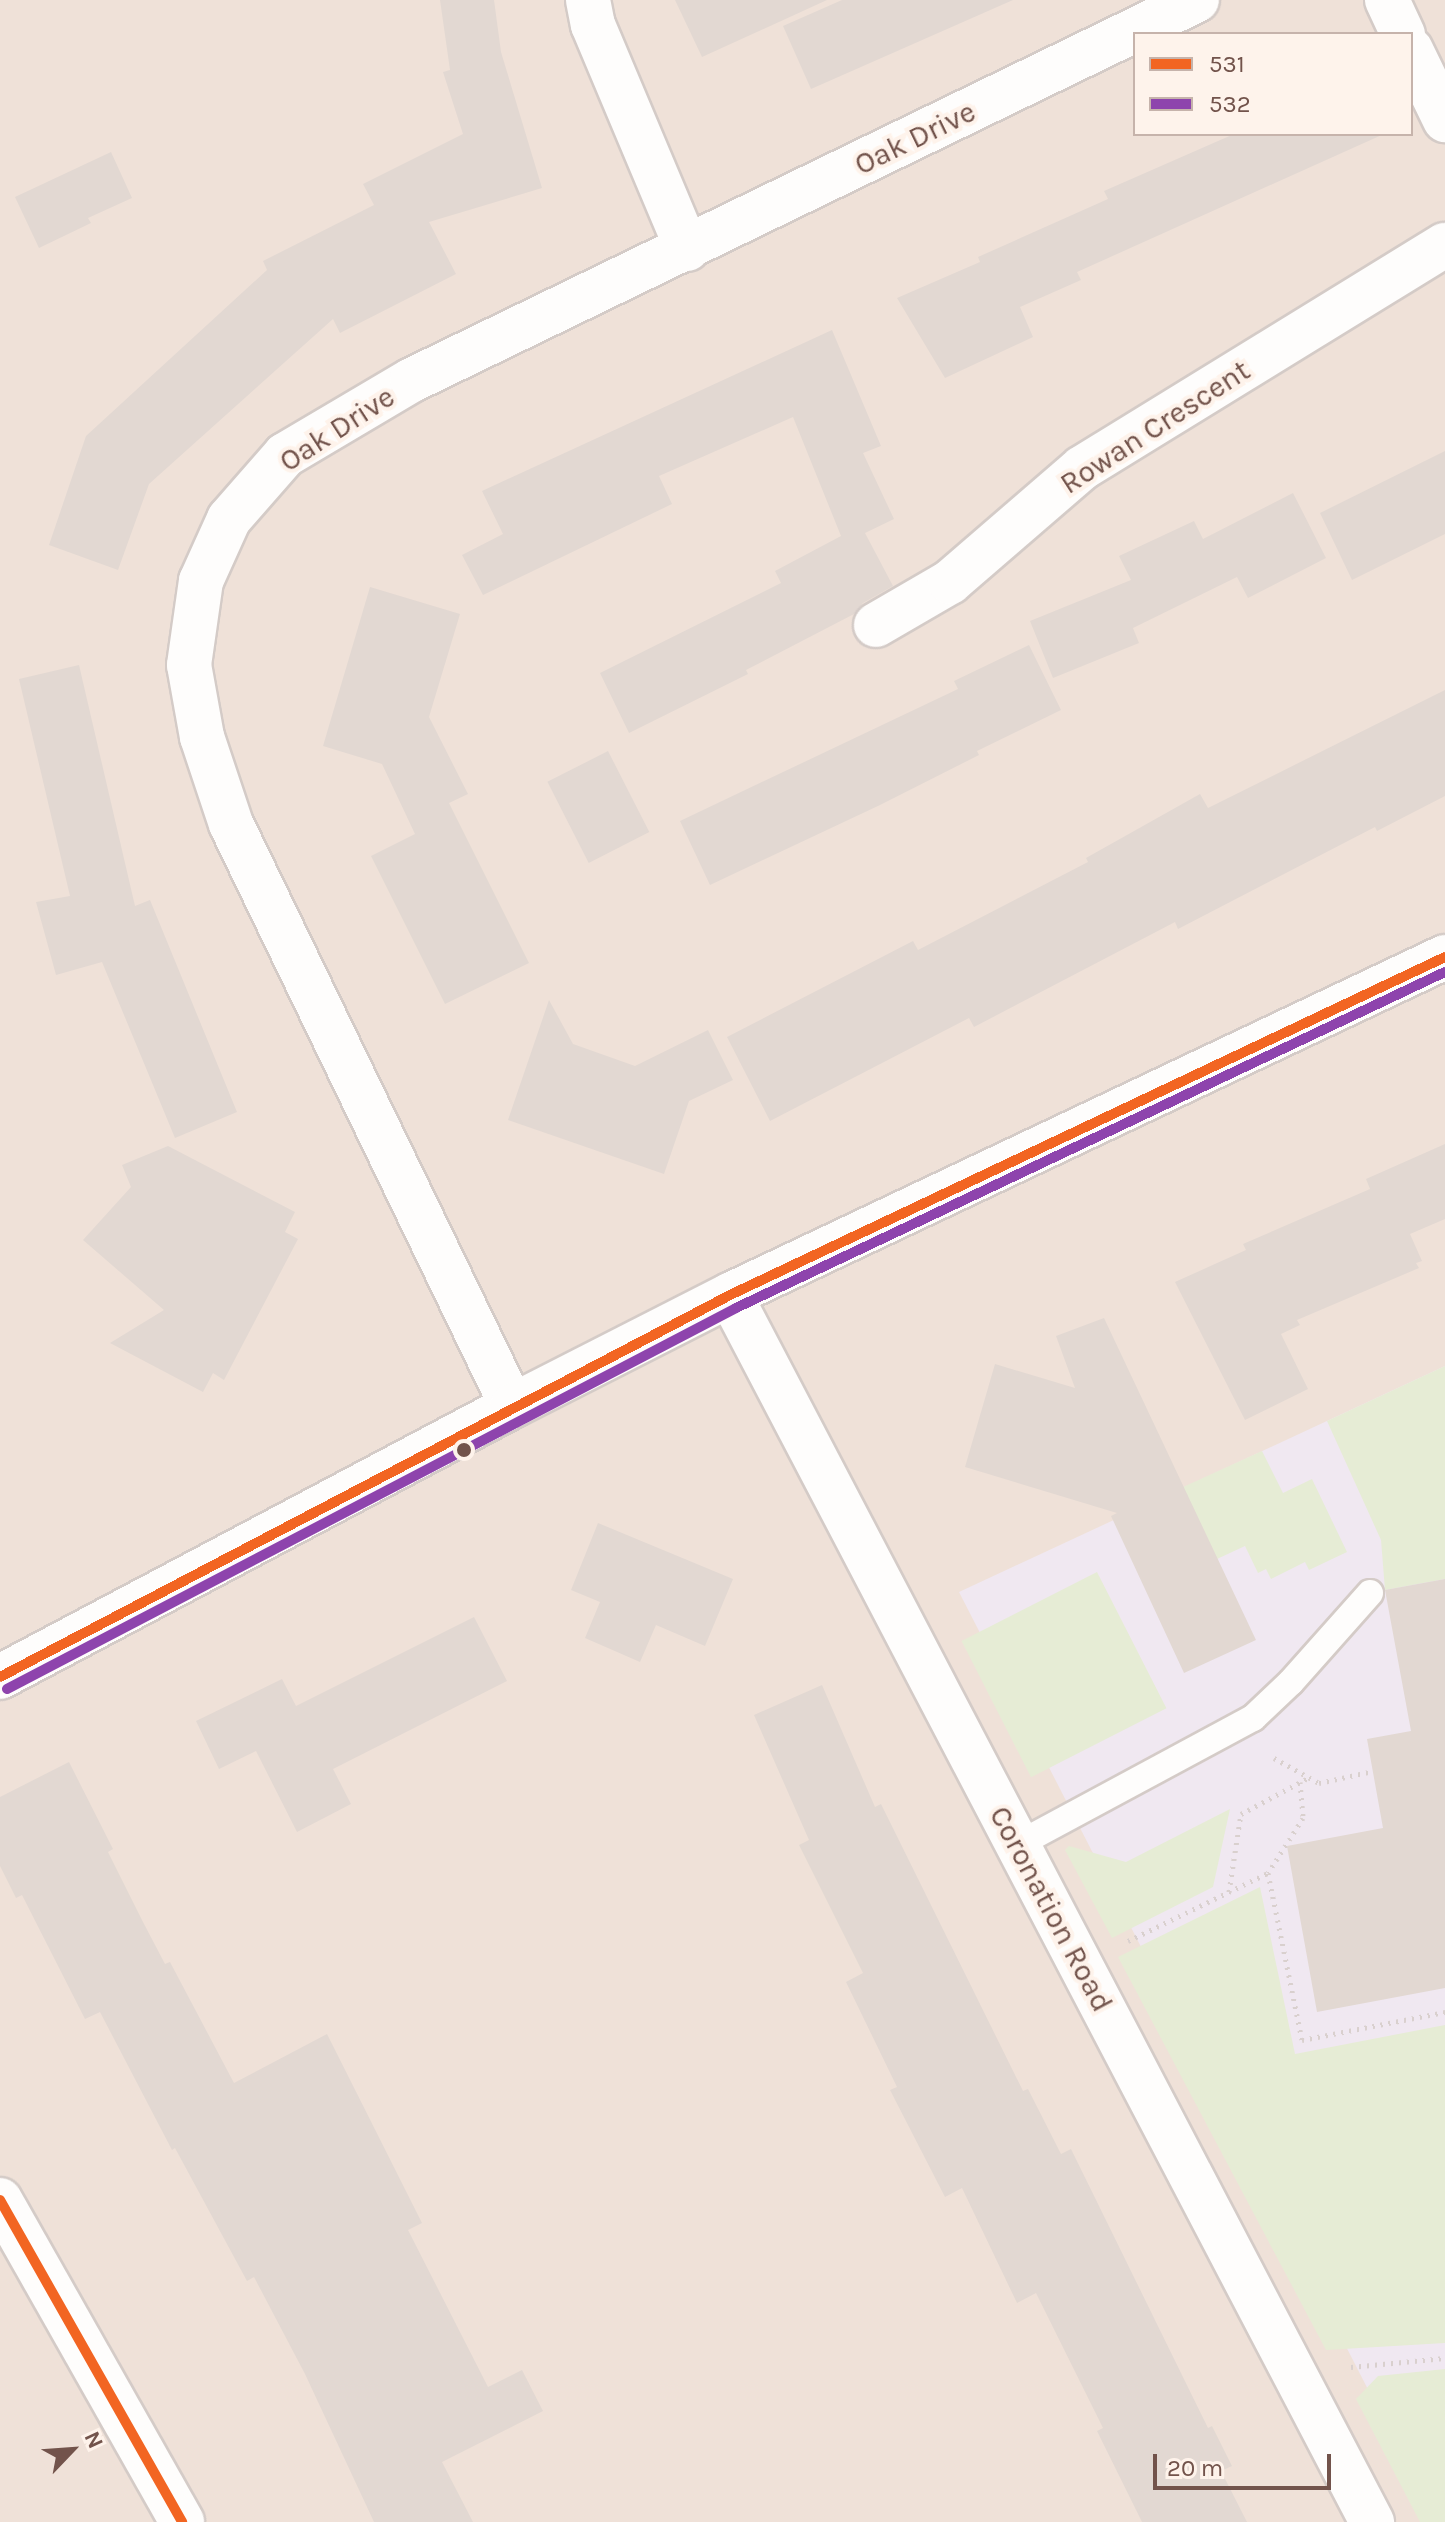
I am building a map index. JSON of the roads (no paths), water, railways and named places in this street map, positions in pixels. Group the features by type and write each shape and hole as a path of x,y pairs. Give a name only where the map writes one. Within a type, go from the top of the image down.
{"street":[{"path":"588,0 593,25 687,249"},
{"name":"Oak Drive","path":"512,1406 231,824 202,737 189,665 201,581 229,519 285,455 412,380 1197,0"},
{"path":"1387,0 1402,32"},
{"path":"1413,54 1445,120"},
{"name":"Rowan Crescent","path":"876,625 950,582 1082,468 1445,245"},
{"path":"0,1677 512,1406 730,1295 1445,957"},
{"name":"Coronation Road","path":"730,1295 1372,2522"},
{"path":"0,2200 182,2522"}],"lane":[{"path":"1017,1845 1253,1718 1291,1682 1370,1593"}]}
